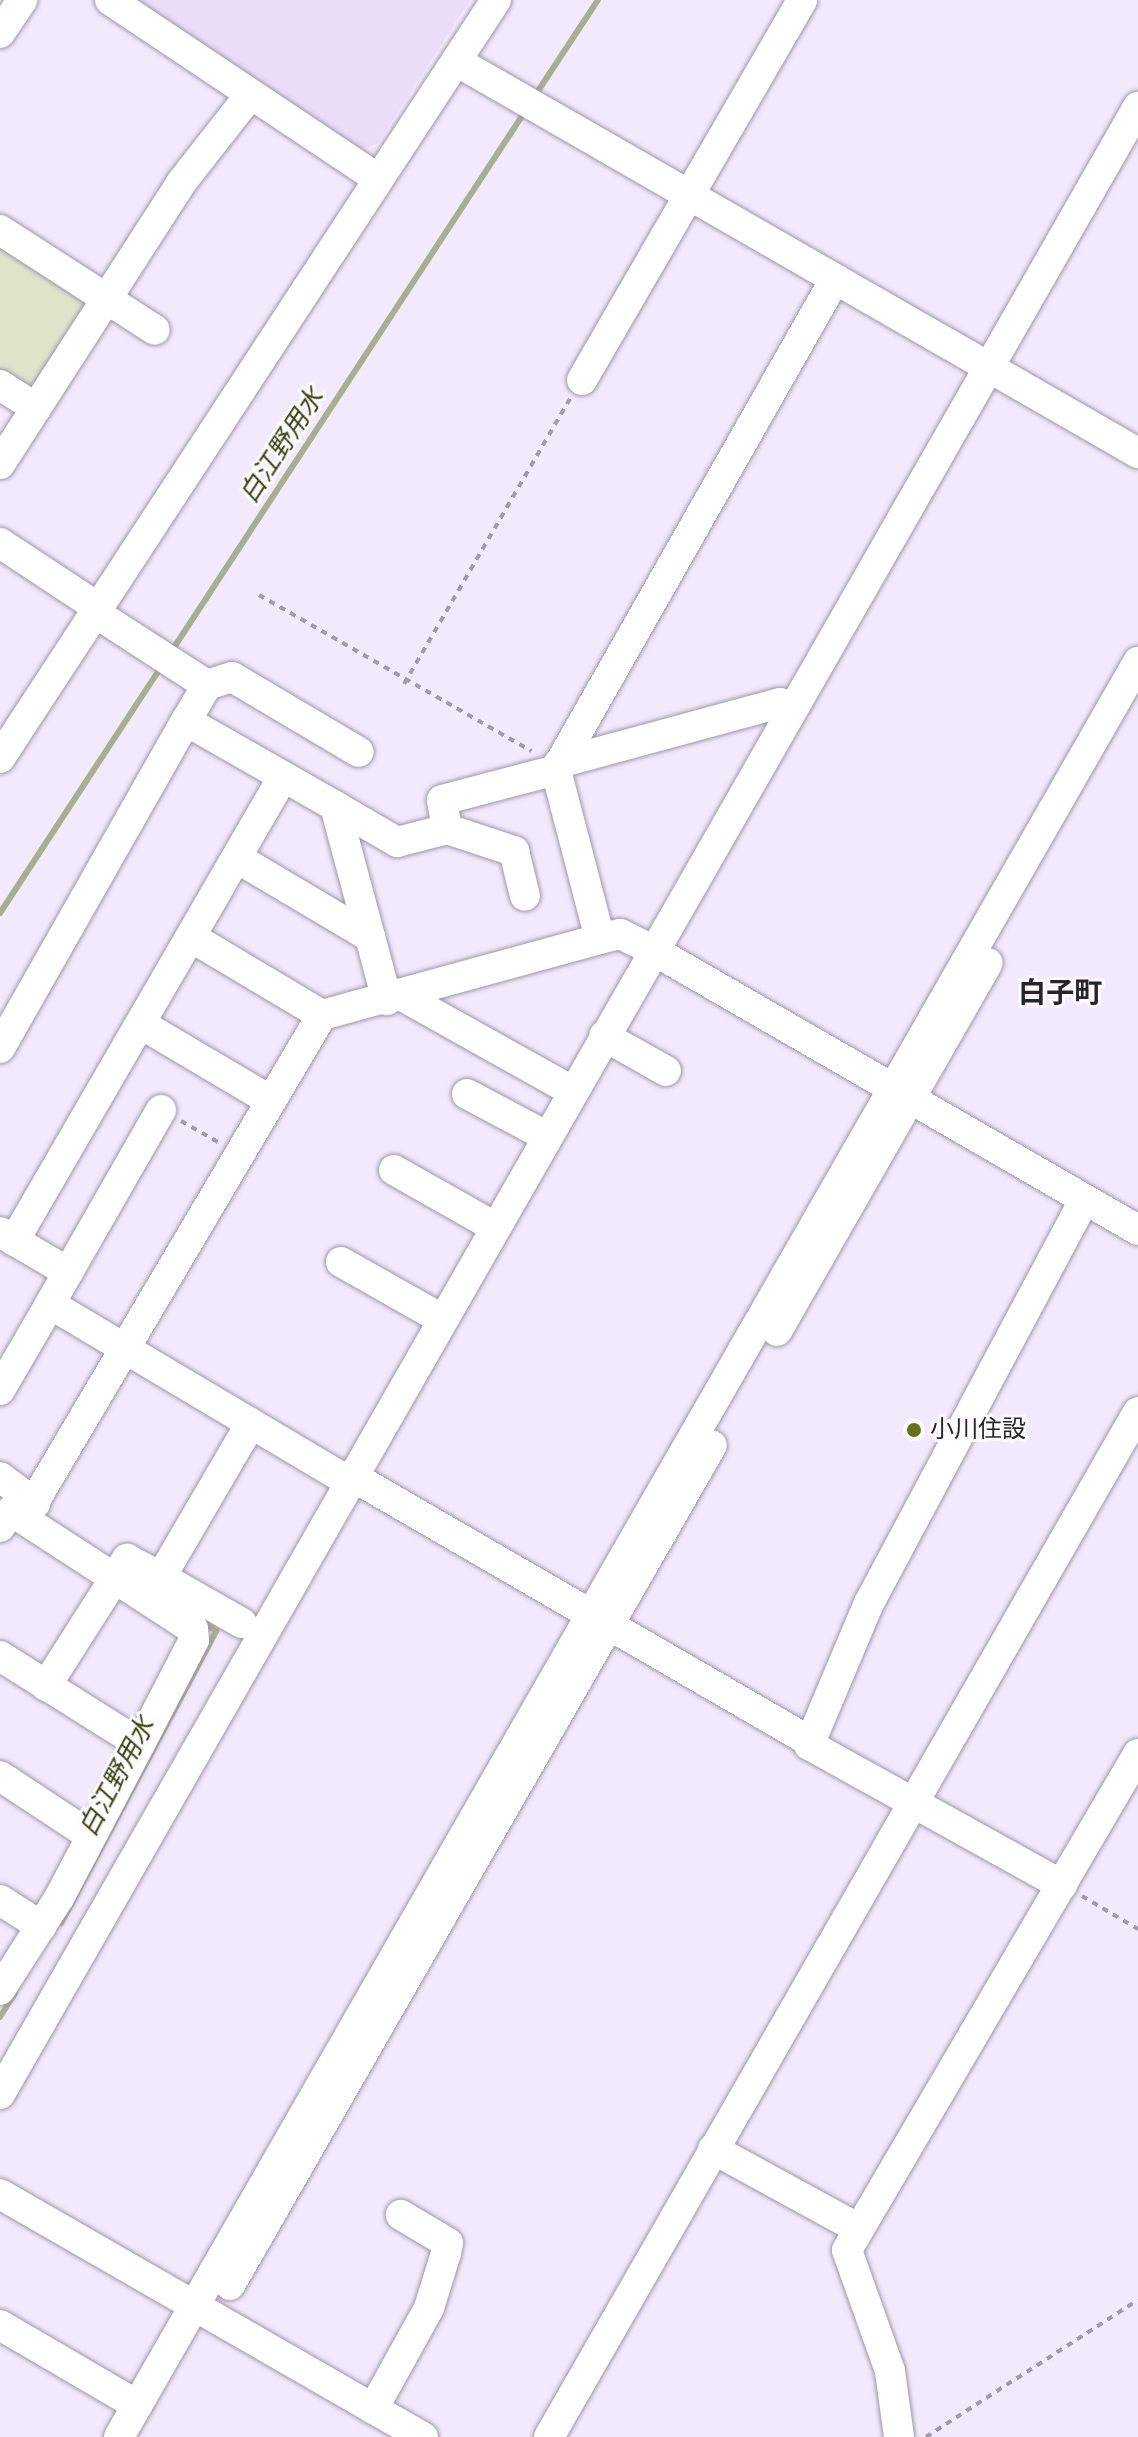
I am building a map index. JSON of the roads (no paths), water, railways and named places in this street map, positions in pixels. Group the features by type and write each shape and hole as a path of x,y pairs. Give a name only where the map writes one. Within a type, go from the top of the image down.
{"street":[{"path":"0,33 22,0"},
{"path":"110,0 377,178"},
{"path":"0,758 496,0"},
{"path":"582,380 802,0"},
{"path":"456,61 1138,453"},
{"path":"0,464 108,301 181,183 250,95"},
{"path":"0,2094 440,1318 1138,107"},
{"path":"0,230 155,330"},
{"path":"600,939 558,766 835,279"},
{"path":"0,385 36,408"},
{"path":"0,543 207,685"},
{"path":"137,2437 204,2309 902,1093 1138,662"},
{"path":"0,1048 207,685 232,677 359,752"},
{"path":"902,1093 1138,701"},
{"path":"447,829 442,800 780,703 792,707"},
{"path":"186,721 397,842 447,829 514,851 525,896"},
{"path":"68,1272 7,1236 141,1024 283,777"},
{"path":"335,806 370,937 396,999 572,1091"},
{"path":"237,858 370,937"},
{"path":"191,937 322,1015 396,999 620,934 653,950 1138,1230"},
{"path":"19,1516 124,1349 322,1015"},
{"path":"141,1024 271,1101"},
{"path":"604,1036 666,1071"},
{"path":"467,1094 546,1136"},
{"path":"0,1390 161,1110"},
{"path":"394,1170 493,1226"},
{"path":"811,1742 868,1605 1085,1199"},
{"path":"341,1262 440,1318"},
{"path":"50,1304 251,1423 913,1803 1062,1885"},
{"path":"549,2437 1138,1412"},
{"path":"161,1577 251,1423"},
{"path":"0,1477 19,1516 121,1570 193,1629 194,1640 91,1836 41,1926 0,1990"},
{"path":"121,1570 161,1577 242,1623"},
{"path":"46,1686 121,1570"},
{"path":"0,1656 140,1744"},
{"path":"899,2437 890,2371 847,2250 1138,1754"},
{"path":"0,1776 91,1836"},
{"path":"0,1900 41,1926"},
{"path":"713,2149 859,2229"},
{"path":"0,2194 423,2437"},
{"path":"373,2409 429,2308 448,2243 401,2215"},
{"path":"119,2437 137,2405 204,2309"},
{"path":"0,2325 137,2405"}],"waterway":[{"name":"白江野用水","path":"534,97 598,0"},
{"name":"白江野用水","path":"171,652 526,110"},
{"name":"白江野用水","path":"0,913 162,665"},
{"name":"白江野用水","path":"61,1923 216,1631 201,1621"},
{"name":"白江野用水","path":"0,2017 15,1993"}],"place":[{"name":"小川住設","path":"914,1430"}],"district":[{"name":"白子町","path":"1060,993"}]}
